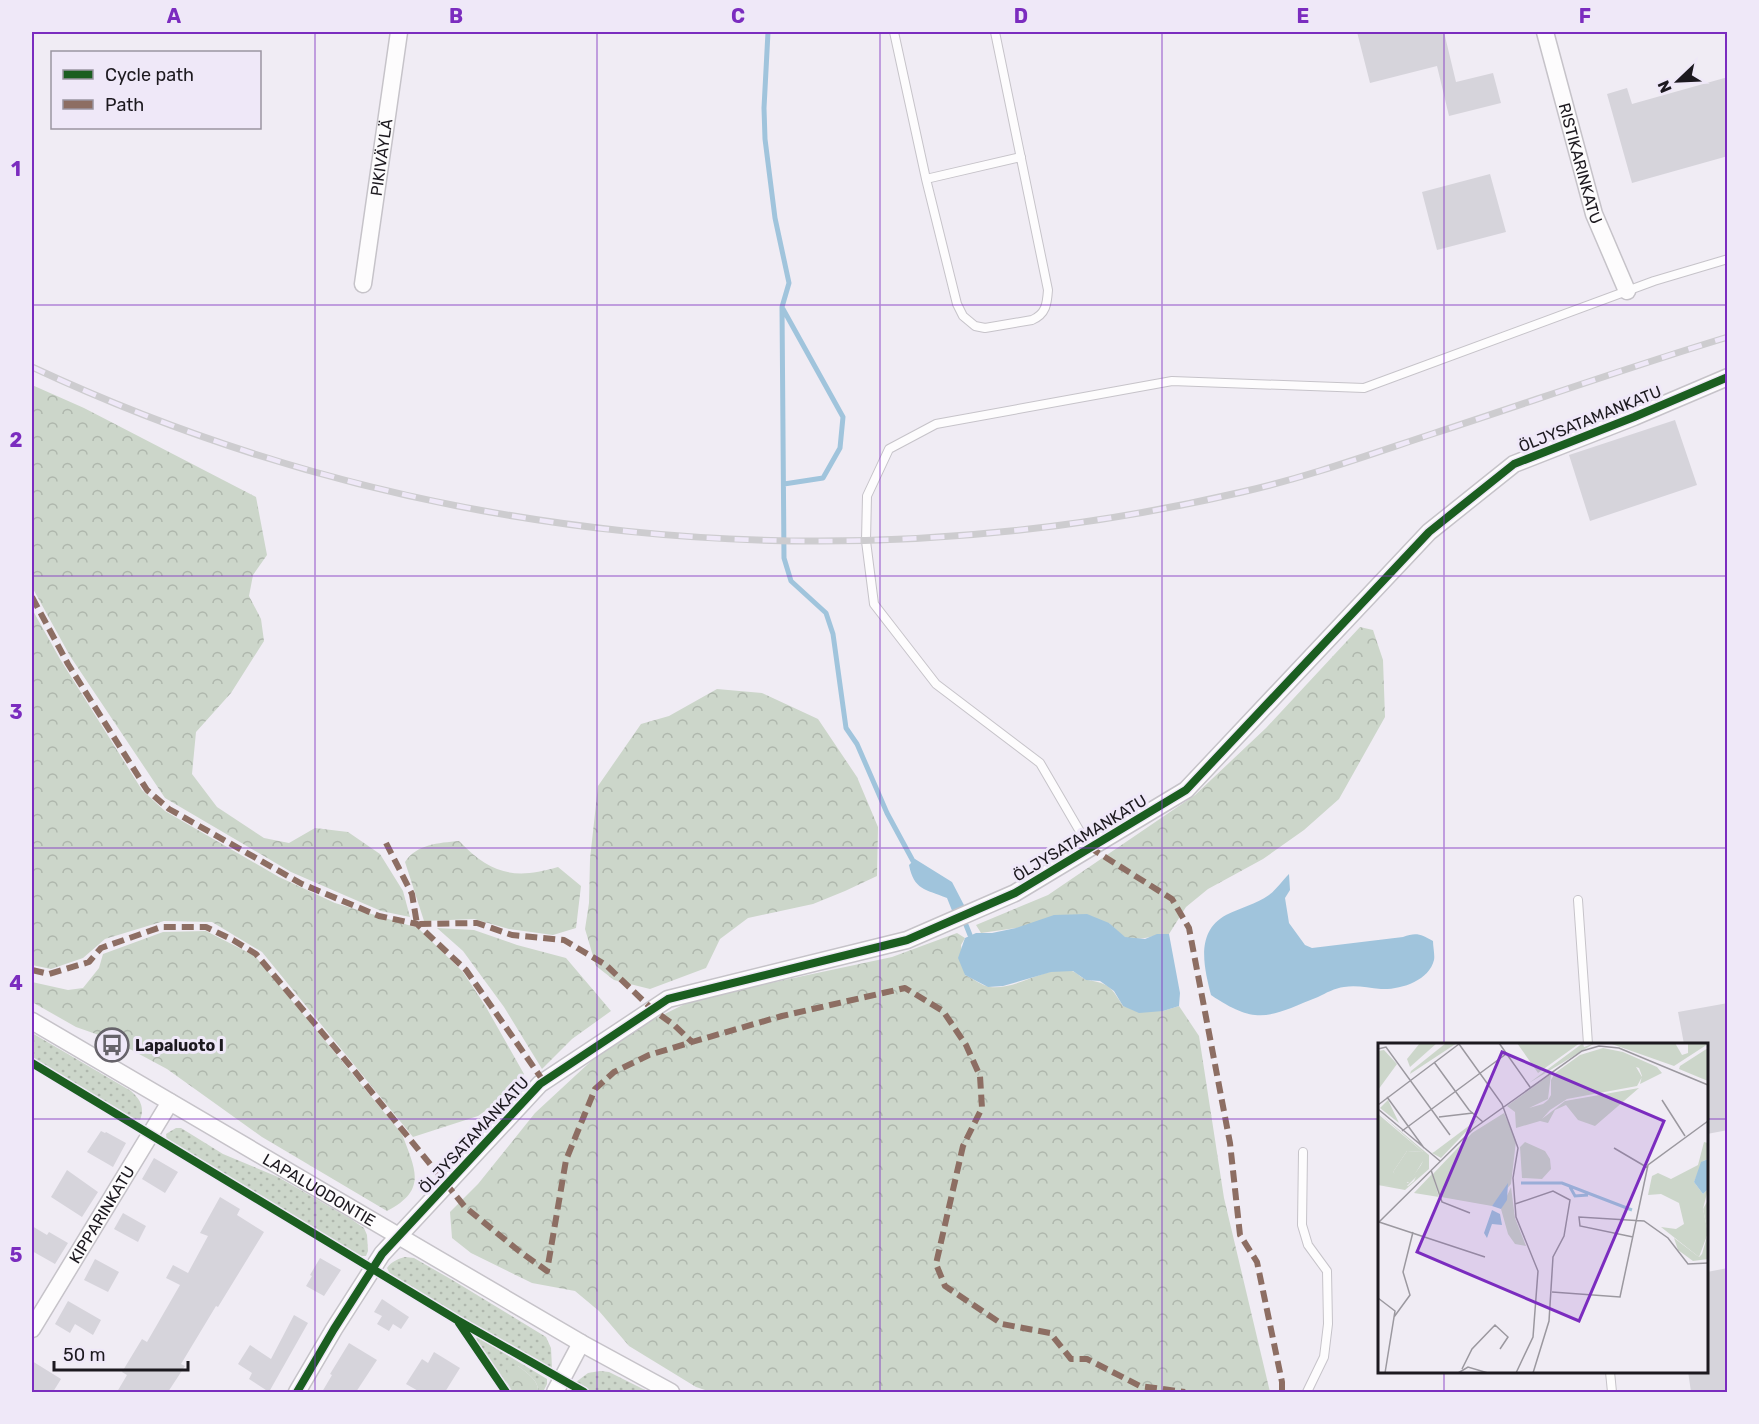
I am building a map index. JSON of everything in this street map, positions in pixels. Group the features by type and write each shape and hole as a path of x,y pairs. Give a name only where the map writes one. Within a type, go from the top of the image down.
{"street":[{"name":"PIKIVÄYLÄ","path":"363,284 399,32"},
{"name":"RISTIKARINKATU","path":"1545,32 1594,213 1627,291"},
{"name":"ÖLJYSATAMANKATU","path":"297,1392 371,1268 540,1084 668,999 907,940 1015,893 1186,790 1429,532 1514,464 1728,377"},
{"name":"LAPALUODONTIE","path":"32,1021 581,1343 671,1392"},
{"name":"KIPPARINKATU","path":"32,1329 170,1102"},
{"path":"555,1392 581,1343"}],"lane":[{"path":"894,32 926,179 957,303 963,316 975,326 985,328 1032,320 1044,312 1048,290 995,32"},
{"path":"926,179 1021,157"},
{"path":"1089,847 1041,763 936,684 874,604 866,541 867,496 890,449 936,424 1173,381 1364,388 1627,291 1728,259"},
{"path":"1578,900 1588,1043"},
{"path":"1303,1152 1302,1225 1308,1245 1327,1271 1328,1324 1324,1357 1307,1392"},
{"path":"1610,1373 1612,1392"}],"green space":[{"path":"32,385 84,408 256,497 267,555 253,575 249,596 261,619 264,641 231,693 196,732 192,774 217,807 264,838 289,843 315,828 348,832 380,854 403,891 410,917 381,911 291,872 165,798 70,656 32,587"},
{"path":"32,609 60,659 142,790 165,811 279,877 335,903 418,928 463,972 524,1074 506,1096 478,1116 413,1137 262,952 212,922 164,921 105,939 83,958 51,969 32,965"},
{"path":"1360,627 1373,630 1383,660 1385,717 1339,799 1304,830 1263,859 1208,889 1186,907 1169,934 1129,939 1122,936 1109,923 1016,928 981,933 976,925 1048,895 1195,795 1266,728"},
{"path":"717,689 762,693 818,719 857,777 878,827 877,876 813,904 748,918 720,939 706,968 650,989 614,980 596,966 585,929 598,786 641,724 669,716"},
{"path":"459,841 482,861 504,871 528,873 558,867 581,886 576,928 553,935 509,929 474,919 424,921 405,862 422,848"},
{"path":"437,928 474,930 517,945 566,958 611,1011 572,1039 542,1069 504,1007 463,951"},
{"path":"206,931 255,956 402,1134 414,1168 415,1178 413,1187 400,1203 387,1211 262,1137 167,1069 113,1040 76,1027 32,1002 32,982 68,990 83,988 99,968 103,954 163,932"},
{"path":"957,933 965,938 961,945 965,975 980,984 1000,987 1051,972 1072,971 1109,987 1123,1006 1163,1011 1179,1006 1199,1036 1224,1198 1270,1392 711,1392 696,1387 629,1346 599,1311 575,1291 532,1283 471,1253 452,1238 450,1212 478,1184 535,1113 616,1038 695,999 892,957"},
{"path":"32,1033 131,1091 141,1104 140,1120 132,1118 32,1058"},
{"path":"176,1128 181,1128 223,1154 278,1177 351,1219 364,1228 367,1235 366,1256 360,1256 167,1140 166,1134"},
{"path":"405,1257 414,1258 546,1337 551,1348 552,1368 544,1366 391,1276 387,1268 393,1262"},
{"path":"477,1337 547,1379 543,1392 538,1392 534,1380 518,1366 506,1382 513,1392 511,1392 475,1341"},
{"path":"512,1366 518,1366 532,1377 537,1384 538,1392 513,1392 503,1376 505,1371"},
{"path":"609,1372 649,1392 600,1393 590,1391 576,1382 588,1373"}],"water":[{"path":"915,859 952,882 965,907 953,913 947,898 917,884 909,865"},
{"path":"1289,874 1290,890 1285,898 1289,923 1305,945 1312,948 1418,934 1433,941 1434,958 1431,967 1420,979 1405,986 1389,989 1353,986 1341,988 1288,1009 1264,1015 1253,1015 1241,1011 1211,995 1204,962 1206,940 1210,931 1216,922 1226,915 1269,895"},
{"path":"1087,914 1109,923 1125,937 1145,939 1157,934 1169,934 1180,993 1179,1006 1163,1011 1139,1013 1123,1006 1114,991 1100,981 1086,980 1073,971 1051,972 1003,986 988,987 965,975 958,958 965,938 976,933 992,933 1016,928 1054,915"}],"building":[{"path":"1357,32 1444,32 1456,82 1493,73 1501,103 1449,116 1437,66 1370,83"},
{"path":"1728,77 1728,156 1632,183 1607,94 1627,88 1632,104"},
{"path":"1490,174 1506,232 1437,250 1422,192"},
{"path":"1675,420 1697,485 1590,521 1569,455"},
{"path":"1728,1003 1728,1130 1708,1134 1708,1043 1684,1043 1678,1012"},
{"path":"101,1131 126,1143 113,1167 87,1152"},
{"path":"154,1158 178,1172 165,1193 142,1179"},
{"path":"67,1170 98,1192 82,1217 51,1197"},
{"path":"220,1197 240,1209 237,1215 264,1232 181,1364 185,1366 168,1392 117,1392 127,1375 122,1372 142,1339 147,1342 180,1285 166,1278 173,1265 188,1273 208,1236 200,1233"},
{"path":"123,1213 146,1226 138,1242 114,1229"},
{"path":"32,1226 47,1235 49,1232 68,1243 55,1264 32,1251"},
{"path":"320,1258 341,1270 324,1296 306,1286"},
{"path":"95,1259 119,1272 108,1292 84,1280"},
{"path":"1728,1268 1728,1392 1691,1392 1688,1373 1708,1373 1708,1272"},
{"path":"382,1299 409,1317 401,1329 393,1324 389,1331 377,1324 382,1316 374,1312"},
{"path":"68,1301 101,1320 93,1335 75,1324 70,1333 55,1324"},
{"path":"294,1315 308,1323 269,1392 249,1379 252,1373 238,1364 250,1345 271,1359"},
{"path":"349,1343 377,1360 356,1392 322,1392 332,1375 330,1374"},
{"path":"434,1352 460,1368 445,1392 420,1392 406,1384 422,1359 428,1363"},
{"path":"32,1361 61,1379 53,1392 32,1392"}],"waterway":[{"path":"768,32 764,108 765,139 775,218 789,283 782,307 784,558 791,581 826,613 833,634 846,728 857,744 887,813 913,861"},
{"path":"783,309 843,417 840,448 823,478 784,484"},
{"path":"966,925 970,935"}],"railway":[{"path":"32,367 176,427 323,474 473,509 626,531 780,541 935,537 1089,521 1242,492 1339,465 1728,337"}],"marked path":[{"path":"32,597 68,664 147,790 169,809 302,884 379,916 417,924 466,970 544,1082"},
{"path":"386,843 412,894 417,924 477,923 512,935 564,940 606,965 652,1009 692,1042"},
{"path":"1089,847 1172,899 1189,928 1230,1143 1240,1235 1257,1262 1282,1382 1282,1392"},
{"path":"32,970 49,974 89,962 101,948 161,927 206,927 233,940 256,954 465,1207 547,1271 566,1160 595,1089 614,1072 649,1055 782,1016 905,988 943,1011 966,1045 980,1076 982,1108 963,1146 936,1264 945,1286 1002,1324 1050,1333 1071,1359 1087,1359 1140,1386 1185,1392"}],"cycle path":[{"path":"297,1392 382,1254 540,1084 668,999 907,940 1015,893 1186,790 1429,532 1514,464 1728,377"},
{"path":"32,1063 457,1320 584,1392"},
{"path":"459,1323 506,1392"}],"place":[{"name":"Lapaluoto I","path":"112,1045"}]}
